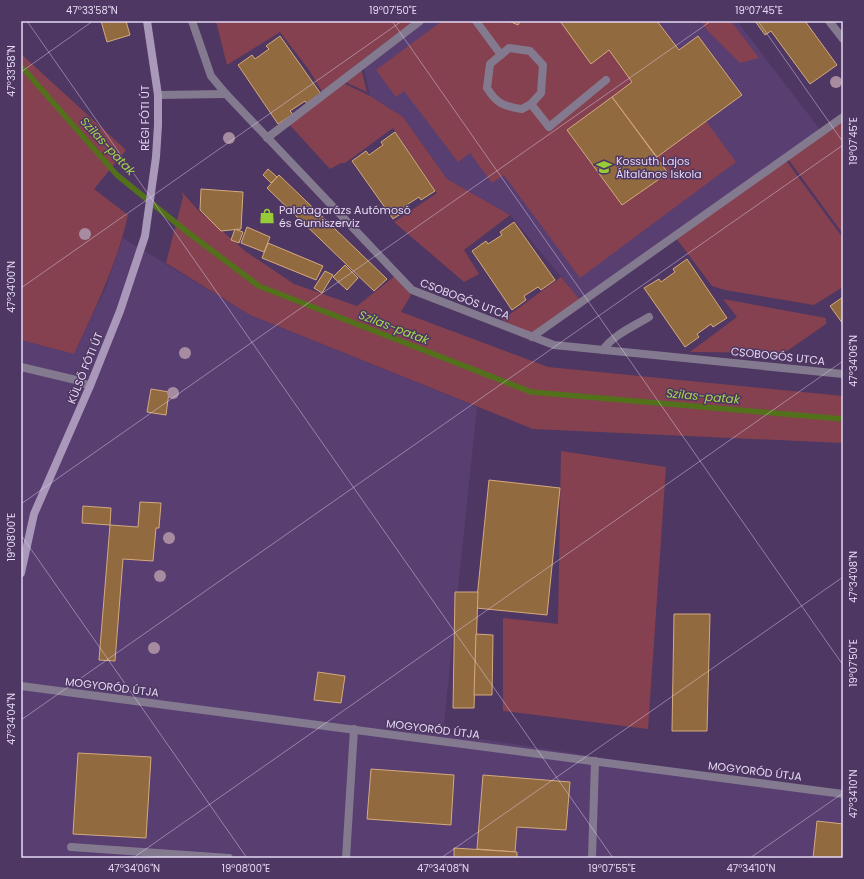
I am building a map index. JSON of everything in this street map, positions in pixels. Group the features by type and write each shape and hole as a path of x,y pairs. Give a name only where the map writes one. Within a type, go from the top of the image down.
{"main road":[{"name":"RÉGI FÓTI ÚT","path":"147,21 158,95 154,167"},
{"name":"KÜLSŐ FÓTI ÚT","path":"21,573 34,514 90,386 120,311 145,236 154,167"}],"street":[{"path":"192,21 211,76 226,94"},
{"path":"267,138 420,21"},
{"path":"476,21 500,54"},
{"path":"829,21 843,39"},
{"path":"509,48 530,51 543,65 542,93 531,104 522,109 510,107 494,100 487,88 490,64 500,54 509,48"},
{"path":"531,104 549,127 567,114 606,80"},
{"path":"158,95 226,94"},
{"name":"CSOBOGÓS UTCA","path":"226,94 412,290 554,345 843,374"},
{"path":"532,337 843,117"},
{"path":"603,350 621,334 649,317"},
{"path":"21,367 76,380 90,386"},
{"name":"MOGYORÓD ÚTJA","path":"21,686 843,794"},
{"path":"346,858 354,730"},
{"path":"592,858 595,761"},
{"path":"71,847 229,858"}],"shaded area":[{"path":"216,21 414,21 357,64 323,93 309,70 280,32 227,65"},
{"name":"Kossuth Lajos Általános Iskola","path":"419,21 737,21 821,131 581,301 510,215 447,179 403,117 370,96 363,64"},
{"path":"442,21 560,21 591,63 609,50 632,82 567,130 622,205 667,173 657,157 706,121 736,162 580,278 504,175 492,183 470,153 458,162 404,91 396,97 376,70"},
{"path":"701,21 731,21 759,58 740,63 707,30"},
{"path":"21,54 126,150 94,189 128,215 112,269 74,354 21,340"},
{"path":"361,68 367,92 343,81"},
{"path":"341,82 370,96 403,117 447,179 510,215 464,250 479,274 464,282 394,222 437,193 393,128 345,163 341,163 330,169 287,122"},
{"path":"843,117 843,234 786,156"},
{"path":"785,159 843,238 843,287 814,305 725,290 712,286 676,238"},
{"path":"182,192 198,210 245,251 294,284 357,306 395,276 411,295 401,312 548,367 843,396 843,443 533,429 250,315 166,263 183,197"},
{"path":"123,238 250,315 477,407 443,733 843,795 843,858 21,858 21,340 74,354 105,289"},
{"path":"561,277 581,301 535,335 502,320"},
{"path":"723,299 826,318 826,324 784,353 690,352 737,317"},
{"path":"561,451 666,467 648,729 503,711 503,618 558,624"}],"building":[{"path":"101,21 126,21 130,35 107,42"},
{"path":"509,21 520,21 518,25"},
{"path":"560,21 657,21 679,50 698,36 742,95 657,157 612,97 632,82 609,50 591,64"},
{"path":"755,21 805,21 837,65 810,84 771,31 765,35"},
{"path":"280,36 321,94 307,104 305,101 290,111 293,114 278,124 238,65 252,55 255,59 269,49 266,46"},
{"path":"612,97 668,173 622,205 567,130"},
{"path":"395,132 435,191 421,200 419,197 405,206 407,210 393,219 352,161 366,151 369,155 383,145 381,142"},
{"path":"268,169 277,177 271,183 263,175"},
{"path":"279,175 387,279 374,291 267,188"},
{"path":"201,189 243,192 241,229 221,231 200,210"},
{"path":"514,222 555,280 541,290 538,287 524,296 526,300 512,310 472,251 486,241 488,244 502,235 500,232"},
{"path":"247,227 270,237 264,252 241,243"},
{"path":"235,229 243,232 239,243 231,240"},
{"path":"268,243 323,266 316,280 262,258"},
{"path":"687,259 727,318 713,327 711,324 697,334 699,337 685,347 644,288 659,279 661,282 675,272 673,269"},
{"path":"345,265 358,278 347,290 333,277"},
{"path":"325,271 333,275 322,293 314,288"},
{"path":"843,297 843,324 830,306"},
{"path":"151,389 169,392 166,415 147,412"},
{"path":"489,480 560,488 547,615 476,608"},
{"path":"140,502 161,503 159,528 156,528 153,561 123,559 115,661 99,660 110,525 138,527"},
{"path":"83,506 111,508 110,525 82,523"},
{"path":"455,592 478,592 474,708 453,708"},
{"path":"674,614 710,614 707,731 672,731"},
{"path":"476,634 493,635 492,695 474,695"},
{"path":"318,672 345,676 341,703 314,700"},
{"path":"78,753 151,757 146,838 73,834"},
{"path":"371,769 454,775 451,825 367,819"},
{"path":"483,775 570,782 566,830 517,827 515,852 477,849"},
{"path":"817,821 843,824 842,858 813,858"},
{"path":"454,848 517,852 517,858 454,858"}],"waterway":[{"name":"Szilas-patak","path":"21,66 117,175 186,231 259,286 531,392 843,419"}],"place":[{"name":"Kossuth Lajos Általános Iskola","path":"604,167"},
{"name":"Palotagarázs Autómosó és Gumiszerviz","path":"267,216"}]}
